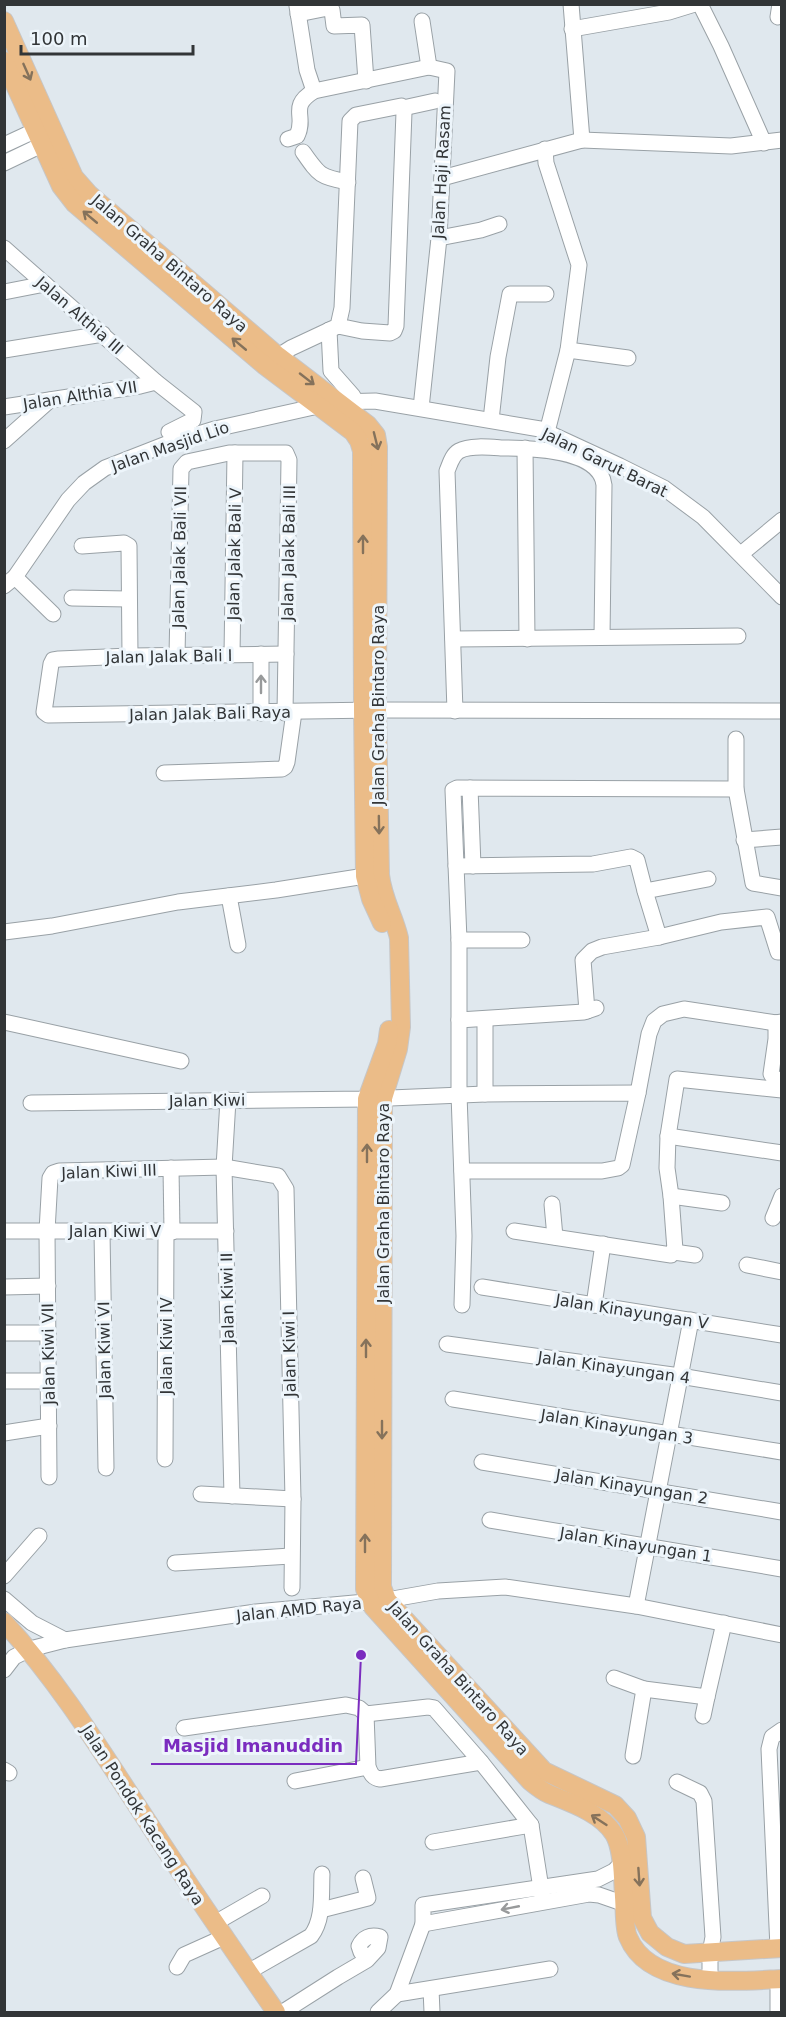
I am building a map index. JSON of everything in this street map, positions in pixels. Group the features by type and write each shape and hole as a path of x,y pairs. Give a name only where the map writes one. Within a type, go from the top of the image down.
{"main road":[{"name":"Jalan Graha Bintaro Raya","path":"4,21 46,134"},
{"name":"Jalan Graha Bintaro Raya","path":"4,62 46,134 74,177 89,194 271,361 335,401 368,425 376,435 378,447 370,577 370,710 365,876 371,899 388,941 389,1030 375,1098 374,1271 364,1589 378,1600 506,1742 530,1781 547,1793 563,1798 605,1822 616,1836 622,1863 627,1937 643,1958 669,1973 710,1981 780,1979"},
{"name":"Jalan Graha Bintaro Raya","path":"370,710 380,875 385,901 399,938 401,1016 398,1049 375,1098"},
{"name":"Jalan Pondok Kacang Raya","path":"4,1622 30,1649 97,1743 276,2013"},
{"name":"Jalan Graha Bintaro Raya","path":"506,1742 544,1771 615,1805 627,1818 636,1837 642,1918 650,1933 667,1947 684,1954 780,1948"}],"street":[{"path":"571,4 582,140"},
{"path":"572,29 649,16 695,4"},
{"path":"700,4 764,143"},
{"path":"314,91 297,9 328,8 332,10 333,26 362,25 366,81"},
{"path":"288,139 297,136 299,107 303,98 314,91 429,67 422,21"},
{"name":"Jalan Haji Rasam","path":"421,408 439,238 443,115 447,71 429,67"},
{"path":"335,401 331,371 334,328 342,308 351,121 356,115 435,101"},
{"path":"271,361 334,328 390,333 394,331 403,108"},
{"path":"4,145 46,134"},
{"path":"4,163 46,134"},
{"path":"442,178 582,140 731,146 782,140"},
{"path":"545,150 546,163 579,266 568,350 547,432"},
{"path":"303,152 316,171 325,178 348,182"},
{"path":"439,238 499,224"},
{"name":"Jalan Althia III","path":"4,248 156,382 194,412 193,420 169,432"},
{"path":"24,288 26,267"},
{"path":"4,292 45,284"},
{"path":"491,420 498,357 510,294 546,294"},
{"path":"4,350 103,334"},
{"path":"568,350 628,358"},
{"name":"Jalan Althia VII","path":"4,407 156,382"},
{"path":"4,441 51,400"},
{"name":"Jalan Garut Barat","path":"335,401 375,401 491,420 547,432 664,488 703,517 782,597"},
{"name":"Jalan Masjid Lio","path":"10,582 68,500 84,483 105,468 169,443 216,429 335,401"},
{"path":"454,711 447,471 456,452 485,447 554,450 588,463 601,474 603,479 602,637"},
{"path":"525,448 527,639"},
{"name":"Jalan Jalak Bali III","path":"164,773 282,769 285,767 290,712 286,654 289,460 286,453 278,451 235,453"},
{"name":"Jalan Jalak Bali VII","path":"177,655 181,469 187,462 235,453"},
{"name":"Jalan Jalak Bali V","path":"232,655 235,453"},
{"path":"741,554 782,520"},
{"path":"82,546 123,543 129,546 130,656"},
{"path":"10,582 53,614"},
{"path":"72,598 128,599"},
{"path":"453,639 738,636"},
{"path":"261,654 261,713"},
{"name":"Jalan Jalak Bali I","path":"44,712 53,660 130,656 286,654"},
{"name":"Jalan Jalak Bali Raya","path":"44,712 48,715 370,710 781,711"},
{"path":"736,739 735,789 753,883 782,888"},
{"path":"462,1305 464,1236 459,1094 459,940 453,791 457,788 735,789"},
{"path":"470,788 473,866"},
{"path":"744,840 782,837"},
{"path":"456,866 593,864 632,857 637,860 659,937"},
{"path":"4,932 51,926 177,902 365,876"},
{"path":"645,891 708,879"},
{"path":"229,896 238,945"},
{"path":"459,1020 592,1009 583,960 592,951 720,922 767,917 778,952 782,952"},
{"path":"459,940 522,940"},
{"path":"462,1171 602,1171 622,1165 649,1034 654,1021 663,1014 684,1009 779,1023 771,1074 782,1081"},
{"path":"485,1018 485,1094"},
{"path":"4,1022 181,1061"},
{"path":"674,1252 668,1136 677,1079 782,1090"},
{"name":"Jalan Kiwi","path":"31,1103 375,1098 459,1094 638,1094"},
{"name":"Jalan Kiwi II","path":"228,1100 224,1167 232,1496"},
{"path":"668,1136 782,1153"},
{"name":"Jalan Kiwi III","path":"47,1231 50,1178 53,1173 224,1167"},
{"name":"Jalan Kiwi I","path":"224,1167 278,1176 286,1190 292,1588"},
{"name":"Jalan Kiwi IV","path":"165,1459 171,1168"},
{"path":"671,1196 722,1203"},
{"path":"773,1218 782,1196"},
{"path":"552,1203 555,1237"},
{"name":"Jalan Kiwi V","path":"4,1231 226,1231"},
{"name":"Jalan Kiwi VII","path":"47,1231 49,1477"},
{"path":"514,1231 671,1255 674,1252 696,1255"},
{"name":"Jalan Kiwi VI","path":"102,1232 105,1468"},
{"path":"594,1305 603,1244"},
{"path":"747,1265 782,1272"},
{"path":"4,1287 48,1286"},
{"name":"Jalan Kinayungan V","path":"482,1287 782,1335"},
{"path":"636,1606 691,1320"},
{"path":"4,1333 48,1333"},
{"name":"Jalan Kinayungan 4","path":"447,1344 680,1376 782,1393"},
{"path":"4,1381 48,1381"},
{"name":"Jalan Kinayungan 3","path":"453,1399 782,1452"},
{"path":"4,1433 49,1426"},
{"name":"Jalan Kinayungan 2","path":"482,1462 782,1512"},
{"path":"201,1494 292,1499"},
{"name":"Jalan Kinayungan 1","path":"490,1520 782,1569"},
{"path":"4,1576 39,1536"},
{"path":"175,1563 291,1556"},
{"name":"Jalan AMD Raya","path":"30,1649 65,1640 256,1612 378,1600 438,1591 505,1587 636,1606 782,1635"},
{"path":"4,1599 32,1623 65,1640"},
{"path":"703,1716 724,1623"},
{"path":"4,1670 14,1657 30,1649"},
{"path":"614,1678 644,1689 707,1697"},
{"path":"633,1756 644,1689"},
{"path":"184,1728 346,1705 359,1708 366,1714 434,1708 531,1825 542,1894"},
{"path":"366,1714 368,1767 373,1777 380,1779 481,1762"},
{"path":"780,1948 769,1749 772,1737 782,1730"},
{"path":"295,1781 368,1767"},
{"path":"677,1782 700,1793 704,1801 713,1937 710,1953 710,1981"},
{"path":"433,1842 531,1825"},
{"path":"378,2013 397,1994 423,1924 423,1905 542,1894 589,1887 622,1863"},
{"path":"248,1972 311,1936 317,1927 321,1910 322,1874"},
{"path":"321,1910 368,1898 363,1878"},
{"path":"589,1887 599,1895 625,1904"},
{"path":"177,1967 184,1955 262,1896"},
{"path":"283,2013 367,1960"},
{"path":"397,1994 550,1970"},
{"path":"778,2013 780,1979"},
{"path":"431,1989 432,2013"}],"place":[{"name":"Masjid Imanuddin","path":"361,1655"}]}
